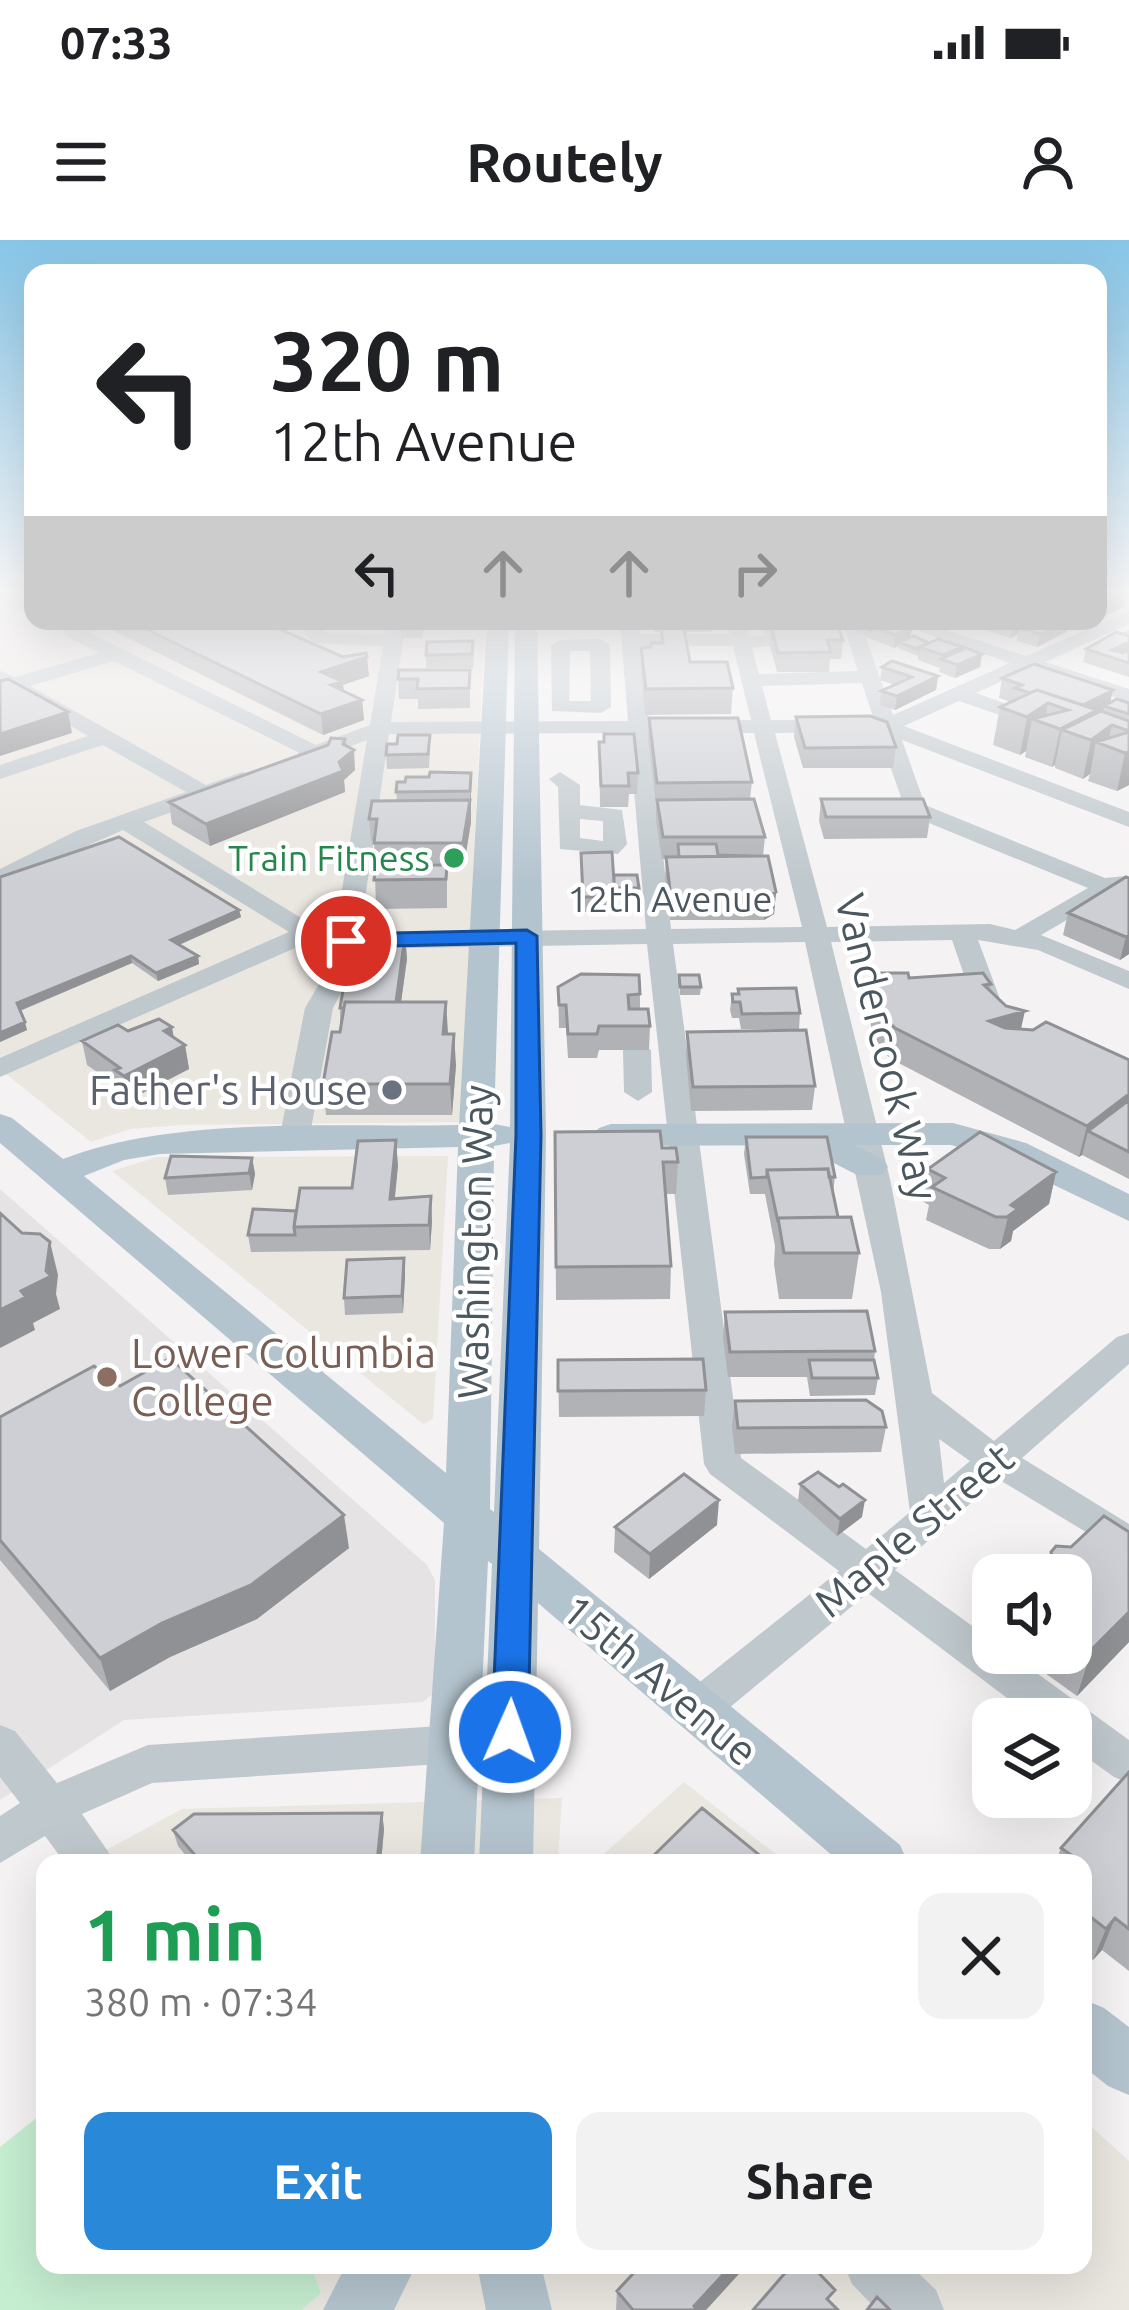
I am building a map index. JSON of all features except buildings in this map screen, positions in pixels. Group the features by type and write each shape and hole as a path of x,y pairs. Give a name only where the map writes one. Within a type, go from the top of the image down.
{"main road":[{"name":"Washington Way","path":"448,1854 467,1519 485,937 513,689"},
{"name":"Washington Way","path":"511,727 540,689"},
{"name":"Washington Way","path":"506,1854 528,1135 527,936 550,773 511,727"},
{"name":"15th Avenue","path":"0,1126 870,1854"},
{"path":"57,1174 115,1150 160,1143 805,1135 867,1149 979,1138 1129,1209"},
{"path":"1092,2035 1129,2065"},
{"path":"356,2310 378,2274"},
{"path":"510,2274 519,2310"}],"street":[{"path":"14,689 204,793"},
{"path":"173,689 292,760"},
{"path":"294,1140 319,1008 338,974 346,941 387,689"},
{"path":"630,689 630,736 687,1135 723,1464 1037,1698"},
{"name":"Vandercook Way","path":"752,689 867,1149 918,1401 915,1422 923,1446 930,1518"},
{"path":"873,689 915,809 1122,885"},
{"path":"886,726 972,689"},
{"path":"960,694 1129,754"},
{"path":"928,742 997,707"},
{"path":"958,754 1026,717"},
{"path":"562,726 563,748 630,736 760,724 886,726 1129,820"},
{"path":"0,877 125,821 381,728 562,726 630,736"},
{"path":"0,772 105,737"},
{"path":"550,773 569,784 569,811"},
{"name":"12th Avenue","path":"125,821 308,933 346,941 962,932 1022,936 1129,981"},
{"path":"1022,936 1122,885"},
{"path":"962,932 996,1024 1015,1034"},
{"path":"0,1068 308,933"},
{"path":"638,1091 637,1041 645,1022 670,1012"},
{"name":"Maple Street","path":"696,1710 1126,1351"},
{"path":"918,1401 996,1460 1129,1543"},
{"path":"1092,1737 1129,1764"},
{"path":"0,1744 86,1854"},
{"path":"0,1842 50,1808 148,1764 456,1744"},
{"path":"880,2274 916,2310"}],"shaded area":[{"path":"0,689 482,689 461,1122 181,1125 130,1129 91,1142 0,1069"},
{"path":"448,1156 433,1419 423,1424 112,1171 157,1157"},
{"name":"Lower Columbia College","path":"0,1189 427,1565 435,1580 435,1692 423,1702 124,1720 0,1800"},
{"path":"684,1782 776,1854 604,1854"},
{"path":"562,1798 558,1854 99,1854 182,1809"},
{"path":"1092,2127 1129,2161 1129,2310 302,2310 321,2293 314,2274 1092,2274"}],"green space":[{"path":"36,2118 36,2274 314,2274 321,2293 302,2310 0,2310 0,2147"}],"place":[{"name":"Train Fitness","path":"454,858"},
{"name":"Father's House","path":"392,1090"},
{"name":"Lower Columbia College","path":"107,1377"}],"route":[{"path":"346,941 527,936 528,1135 510,1732"}]}
